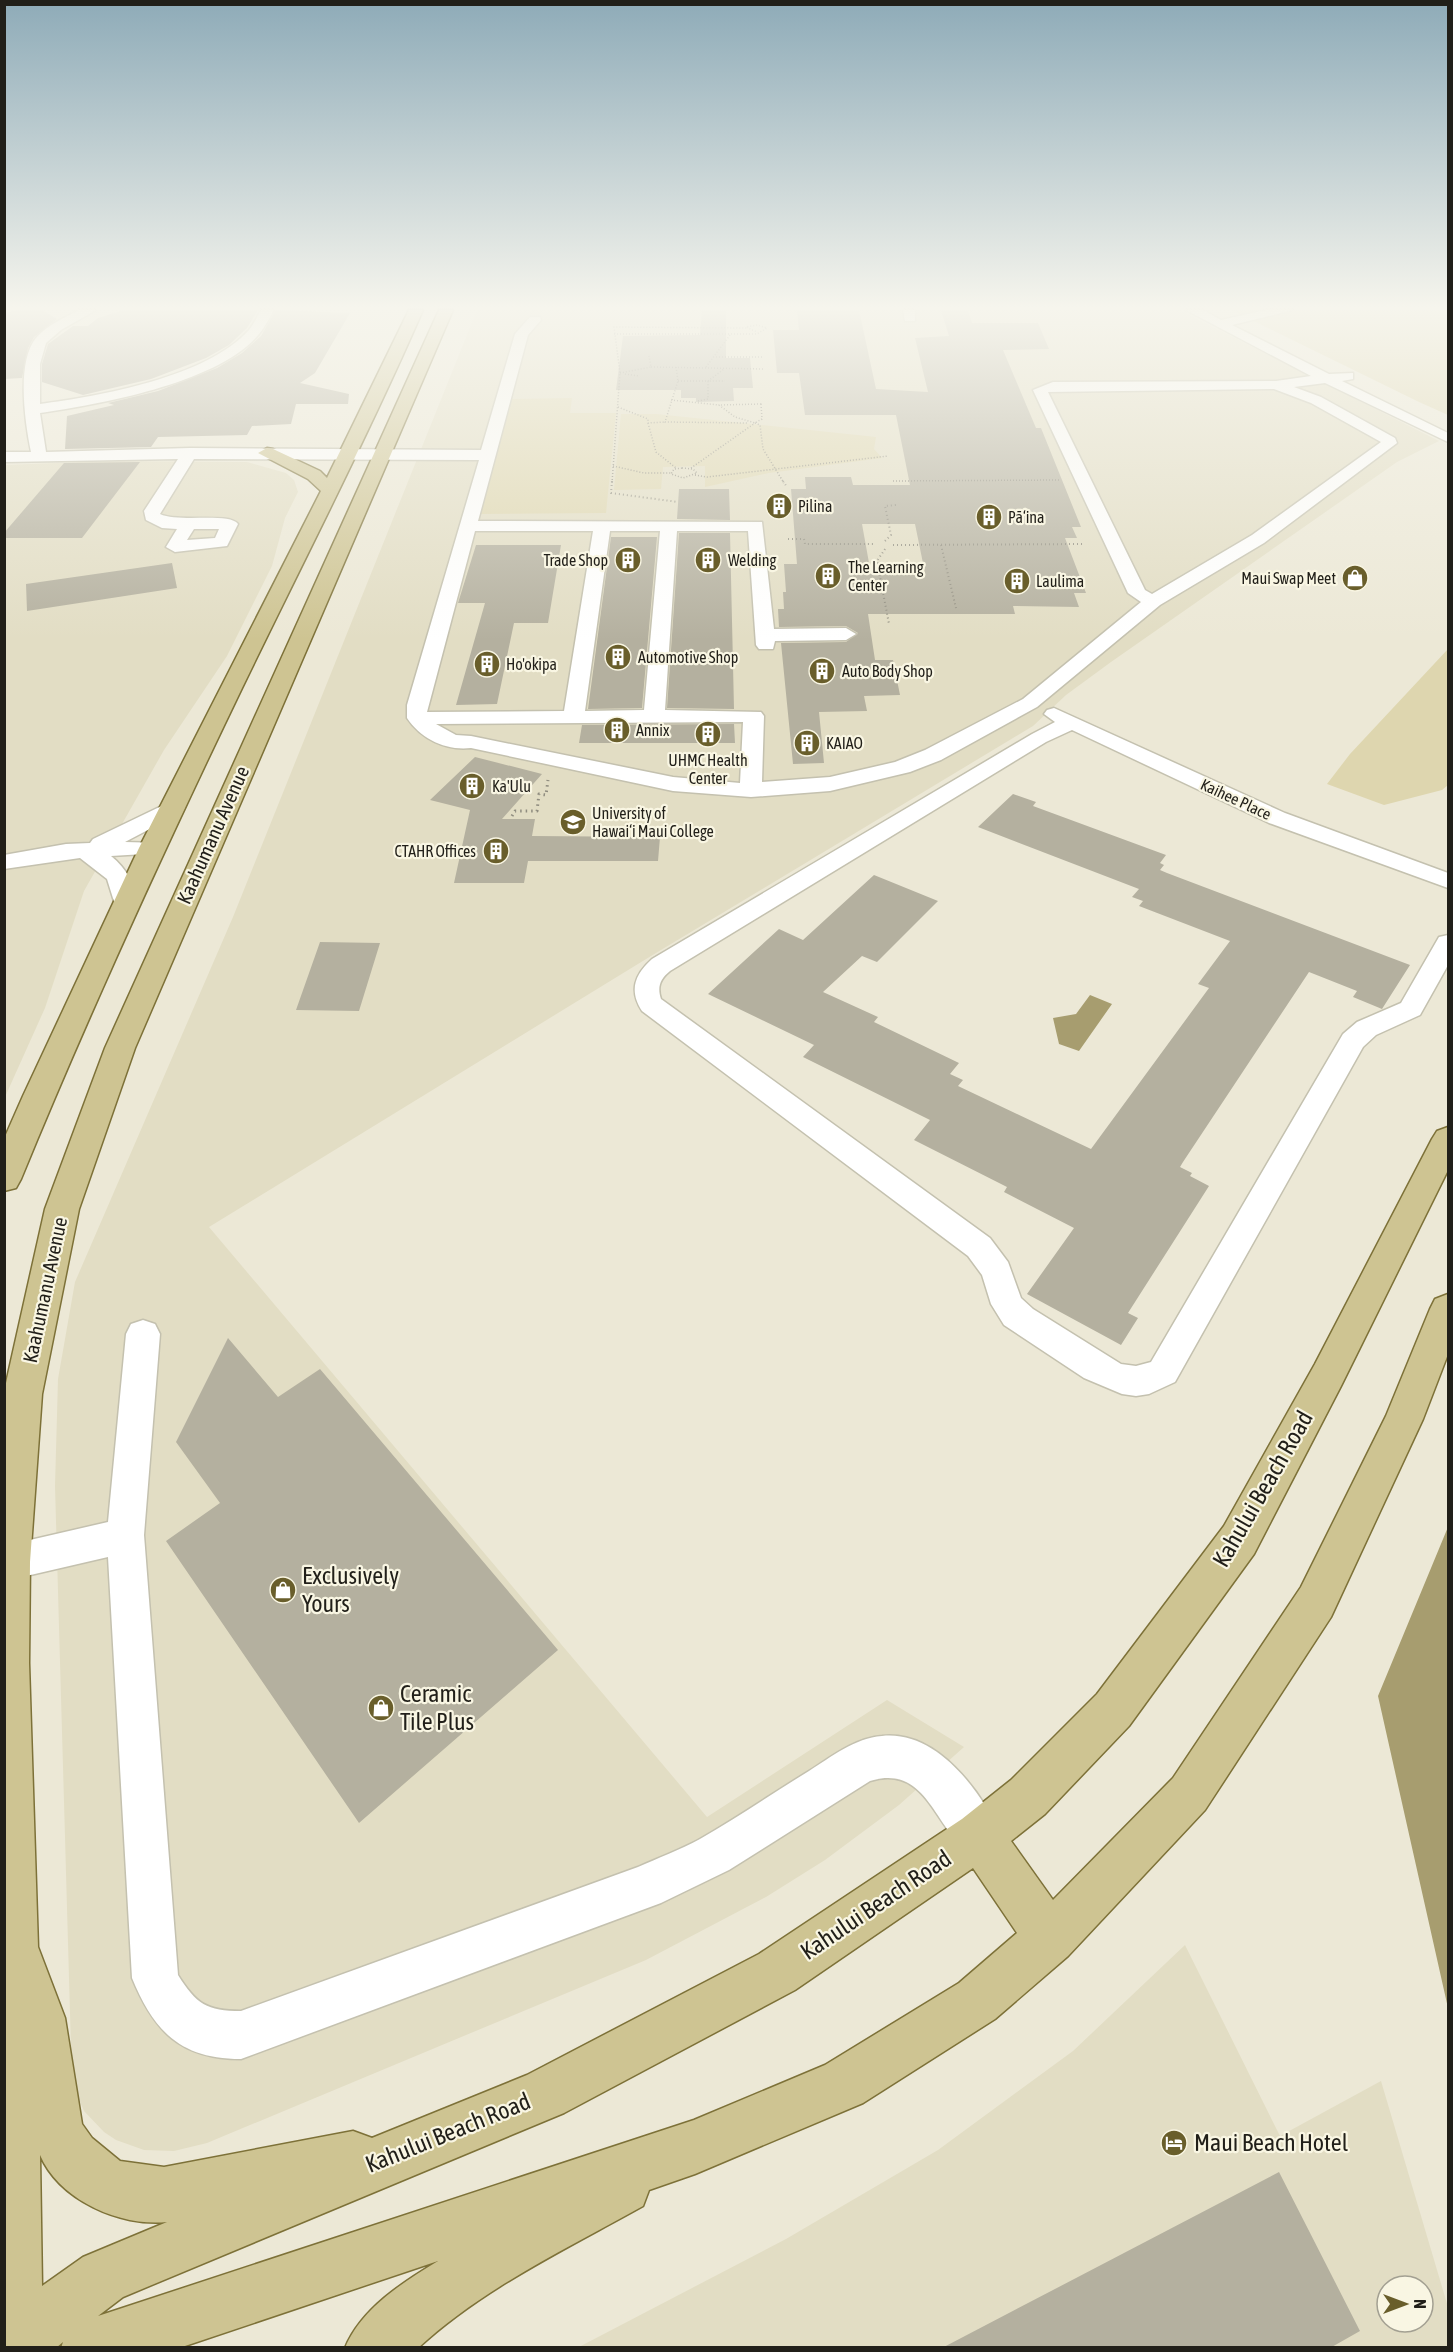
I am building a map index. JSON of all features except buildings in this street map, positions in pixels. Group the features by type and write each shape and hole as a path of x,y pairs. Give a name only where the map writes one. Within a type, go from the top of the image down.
{"main road":[{"name":"Kaahumanu Avenue","path":"180,848 174,807 366,420"},
{"name":"Kaahumanu Avenue","path":"14,2348 13,1950 7,1663 9,1562 23,1394 62,1209 120,1048 180,848 384,454 399,420"},
{"path":"267,453 314,475 330,490"},
{"name":"Kaahumanu Avenue","path":"4,1179 53,1060 126,906 180,848"},
{"name":"Kahului Beach Road","path":"14,2348 36,2326 103,2277 545,2094 777,1972 979,1836 1028,1797 1113,1710 1239,1540 1328,1375 1449,1139"},
{"path":"90,2348 695,2147 844,2084 977,2001 1050,1938 1189,1794 1316,1602 1404,1419 1449,1309"},
{"path":"979,1836 1050,1938"},
{"path":"13,1950 34,1994 44,2039 50,2099 66,2150 96,2180 116,2190 140,2196 164,2196 414,2147"},
{"path":"374,2348 426,2301 498,2256 695,2147"}],"street":[{"path":"35,420 39,456"},
{"path":"499,420 417,705 417,718 433,733 455,742 471,742 673,784 751,790 830,783 902,767 933,755 1030,703 1153,601 1258,539 1390,441 1352,420"},
{"path":"1053,420 1137,593 1153,601"},
{"path":"1412,420 1449,438"},
{"path":"4,457 190,453 489,455"},
{"path":"188,524 162,522 154,519 151,513 190,453"},
{"path":"574,715 602,525"},
{"path":"468,526 756,526 766,640 846,634"},
{"path":"654,716 669,526"},
{"name":"Kaihee Place","path":"1030,703 1277,818 1449,881"},
{"path":"417,718 574,715 754,716 751,790"},
{"path":"1072,722 1039,738 661,965 648,978 645,994 651,1005 979,1247 997,1271 1004,1295 1016,1315 1108,1374 1135,1381 1151,1379 1163,1372 1353,1041 1369,1026 1401,1016 1411,1009 1449,943"},
{"path":"84,850 131,831 174,807"},
{"path":"4,862 84,850 180,848"},
{"path":"84,850 112,869 123,886 126,906"},
{"path":"143,1334 125,1535 155,1978 173,2011 203,2031 227,2036 241,2036 645,1887 714,1855 860,1763 875,1758 899,1757 930,1770 979,1836"},
{"path":"9,1562 125,1535"}],"path":[{"path":"617,420 611,493 678,502"},
{"path":"648,420 656,452 676,469"},
{"path":"744,420 760,425 763,449 787,487"},
{"path":"671,473 676,469 691,468 761,420"},
{"path":"648,423 755,423"},
{"path":"613,466 644,473 671,473 680,478 777,470 888,456"},
{"path":"691,468 696,471 695,475"},
{"path":"893,481 1082,480"},
{"path":"885,541 891,535 885,506 896,506"},
{"path":"788,540 804,540 805,544 874,544"},
{"path":"893,545 1084,544"},
{"path":"941,545 956,608"},
{"path":"885,549 877,561 889,624"},
{"path":"512,816 515,811 537,811 538,795 546,795 549,777"}],"shaded area":[{"path":"433,420 1397,420 1439,441 1397,462 1111,662 1066,695 1033,726 651,956 209,1227 707,1817 887,1700 964,1747 899,1805 825,1860 766,1897 646,1960 207,2143 174,2151 144,2150 116,2140 104,2132 84,2111 72,2083 55,1486 58,1379 75,1282 233,917"},
{"path":"505,420 615,420 606,513 479,514"},
{"path":"620,420 711,420 876,437 874,449 882,458 769,473 705,487 705,466 663,467 661,489 614,490"},
{"path":"106,461 247,462 286,473 294,480 298,492 285,518 272,566 227,656 164,750 84,891 45,1008 5,1097 5,465"},
{"path":"1448,649 1448,785 1442,790 1384,805 1327,784 1350,754"},
{"path":"1090,995 1112,1004 1079,1051 1059,1044 1053,1018 1076,1014"},
{"path":"1448,1527 1448,2008 1378,1696"},
{"name":"Maui Beach Hotel","path":"1185,1945 1280,2136 1381,2081 1448,2307 1448,2348 577,2348 786,2239 938,2150 1073,2051"}],"place":[{"name":"Pilina","path":"779,506"},
{"name":"Pā‘ina","path":"989,517"},
{"name":"Trade Shop","path":"628,560"},
{"name":"Welding","path":"708,560"},
{"name":"The Learning Center","path":"828,576"},
{"name":"Maui Swap Meet","path":"1355,578"},
{"name":"Laulima","path":"1017,581"},
{"name":"Automotive Shop","path":"618,657"},
{"name":"Ho'okipa","path":"487,664"},
{"name":"Auto Body Shop","path":"822,671"},
{"name":"Annix","path":"617,730"},
{"name":"UHMC Health Center","path":"708,734"},
{"name":"KAIAO","path":"807,743"},
{"name":"Ka'Ulu","path":"472,786"},
{"name":"University of Hawai‘i Maui College","path":"573,822"},
{"name":"CTAHR Offices","path":"496,851"},
{"name":"Exclusively Yours","path":"283,1590"},
{"name":"Ceramic Tile Plus","path":"381,1708"},
{"name":"Maui Beach Hotel","path":"1174,2143"}]}
